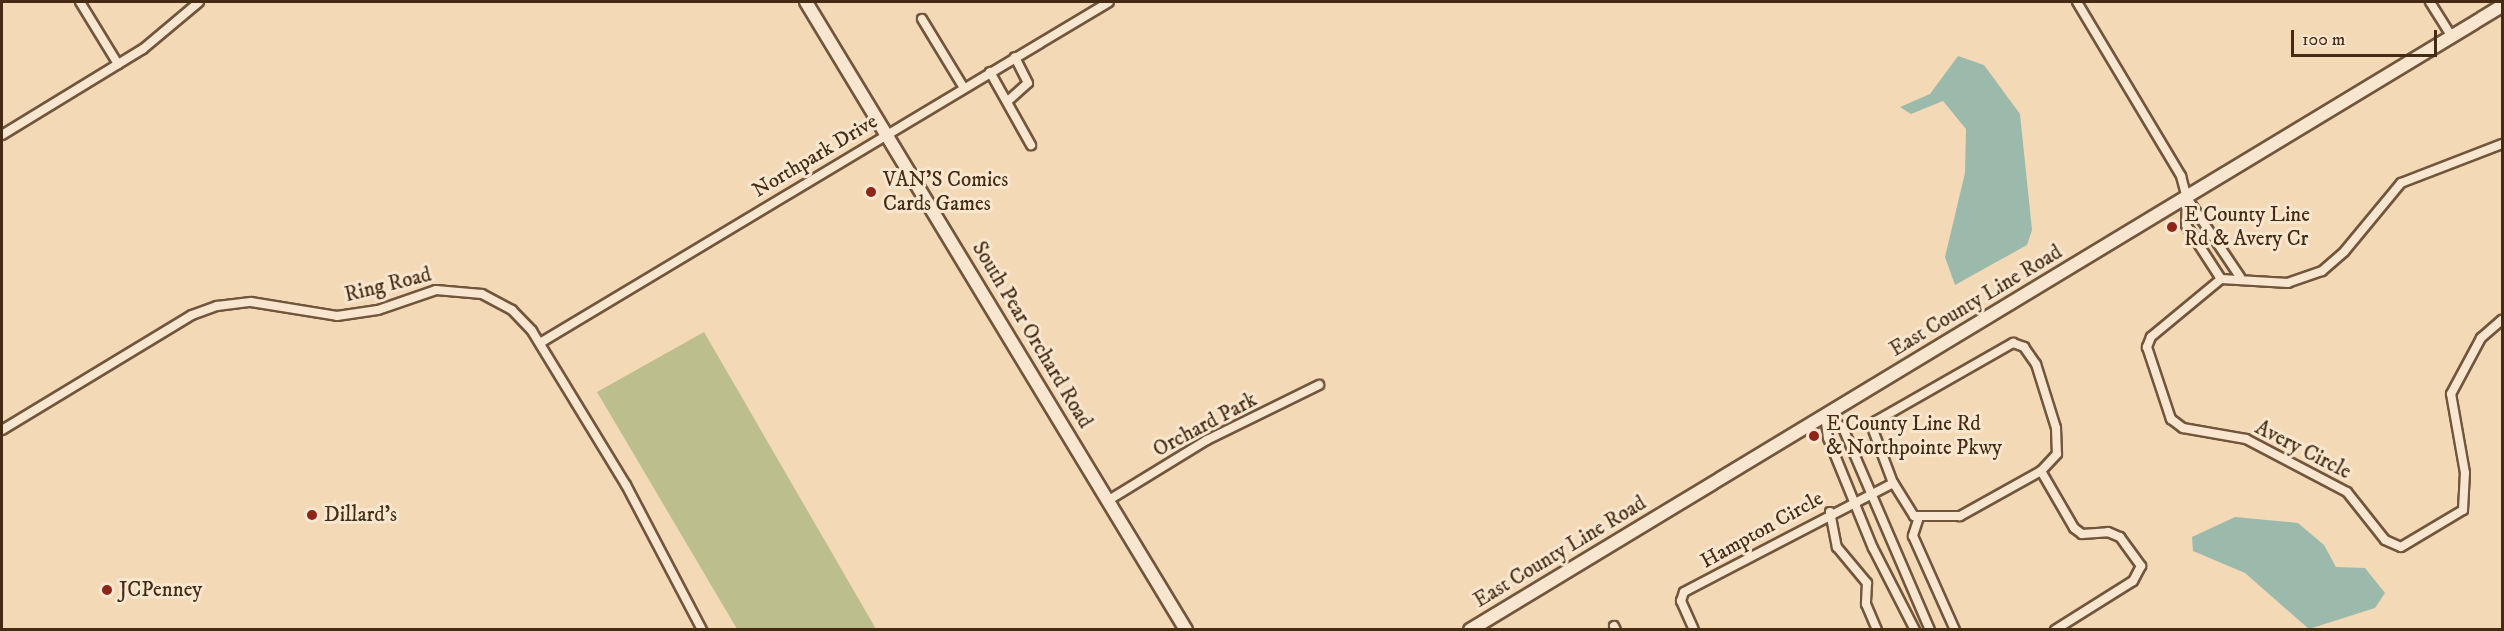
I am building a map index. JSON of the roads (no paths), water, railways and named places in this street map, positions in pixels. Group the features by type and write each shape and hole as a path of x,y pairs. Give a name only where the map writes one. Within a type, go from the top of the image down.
{"main road":[{"name":"South Pear Orchard Road","path":"806,2 888,134 1186,630"},
{"name":"East County Line Road","path":"1470,630 2502,6"}],"street":[{"path":"80,2 118,64"},
{"path":"2,135 166,33 199,2"},
{"name":"Northpark Drive","path":"540,343 1109,2"},
{"path":"2077,2 2181,176 2187,198 2186,225 2221,279 2240,278 2289,283 2322,271 2344,252 2401,183 2502,144"},
{"path":"2430,2 2452,37"},
{"path":"922,19 964,88"},
{"path":"1009,100 1029,83 1016,57"},
{"path":"990,72 1009,100 1030,145"},
{"path":"2187,198 2240,278"},
{"name":"Avery Circle","path":"2221,279 2151,337 2147,347 2170,419 2183,428 2246,439 2348,492 2391,547 2401,548 2463,510 2465,473 2451,394 2481,338 2502,320"},
{"name":"Ring Road","path":"2,430 192,315 228,303 337,316 456,289 502,303 540,343 626,485 702,630"},
{"path":"2013,343 2024,347 2036,364 2056,428 2058,454 2041,471 1960,516 1919,517 1893,483 1872,428 1876,421 2013,343"},
{"name":"Orchard Park","path":"1109,500 1207,440 1319,385"},
{"path":"1825,414 1843,428 1930,630"},
{"path":"1825,414 1828,438 1888,584 1915,630"},
{"path":"2041,471 2074,528 2082,534 2108,532 2120,537 2141,566 2133,581 2055,630"},
{"name":"Hampton Circle","path":"1694,630 1681,601 1684,592 1830,512 1893,483"},
{"path":"1830,512 1837,547 1867,583 1866,604 1877,630"},
{"path":"1919,517 1913,536 1955,630"}],"place":[{"name":"VAN'S Comics Cards Games","path":"871,192"},
{"name":"E County Line Rd & Avery Cr","path":"2172,227"},
{"name":"E County Line Rd & Northpointe Pkwy","path":"1814,436"},
{"name":"Dillard's","path":"312,515"},
{"name":"JCPenney","path":"107,590"}]}
